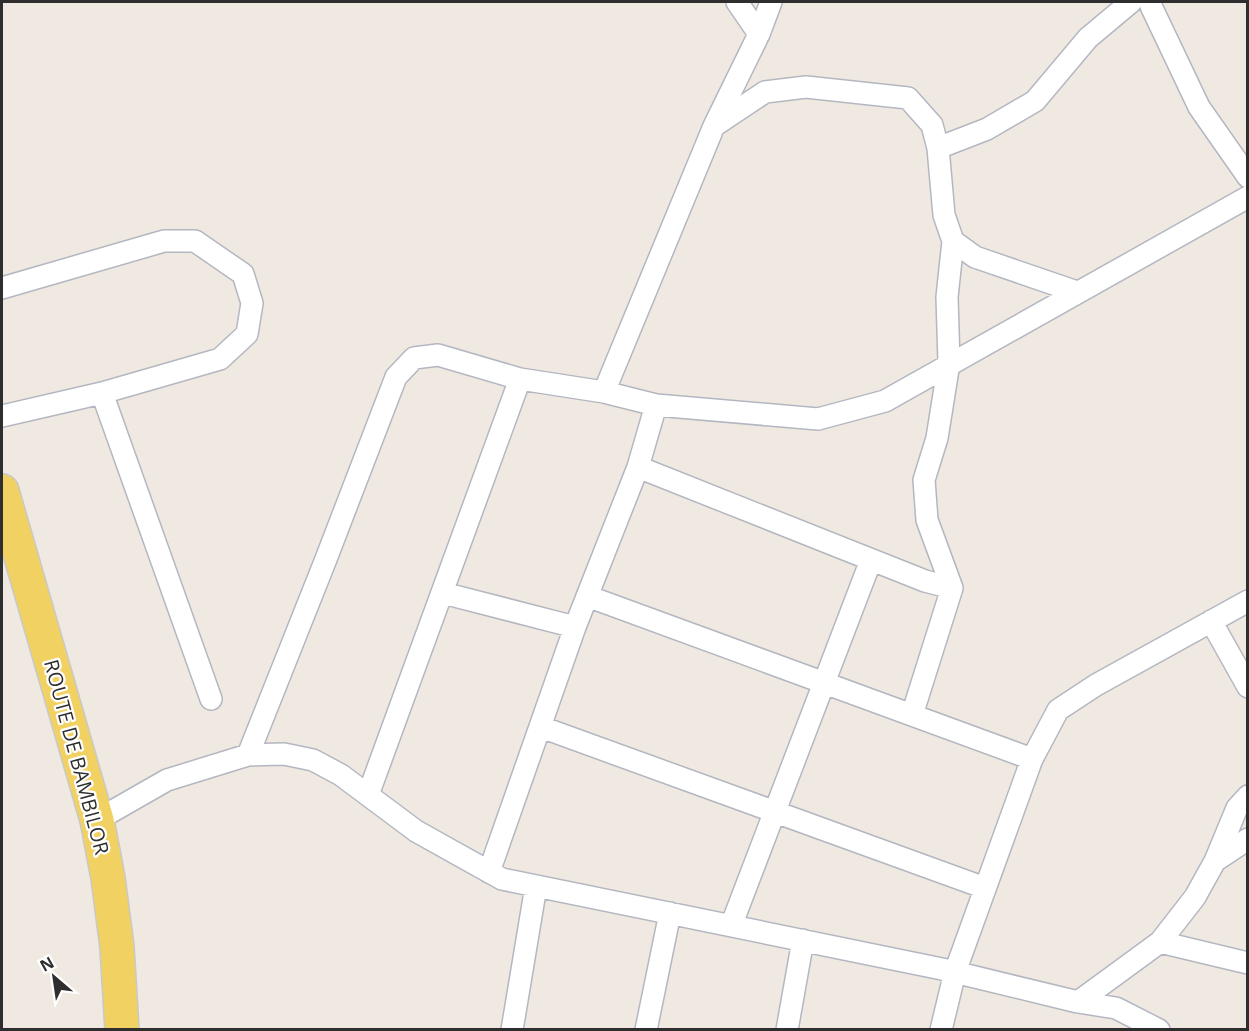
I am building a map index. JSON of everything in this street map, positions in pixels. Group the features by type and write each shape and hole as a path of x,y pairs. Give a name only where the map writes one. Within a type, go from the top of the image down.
{"main road":[{"name":"ROUTE DE BAMBILOR","path":"2,491 97,820 108,878 117,947 122,1029"}],"street":[{"path":"736,2 759,34"},
{"path":"604,392 714,126 759,34 771,2"},
{"path":"938,148 987,129 1035,101 1088,38 1131,2"},
{"path":"1151,2 1199,107 1248,177"},
{"path":"714,126 765,92 806,87 908,98 932,125 938,148 944,215 952,241 947,297 949,363 937,438 924,480 927,520 952,588 912,715"},
{"path":"248,755 396,377 414,358 438,355 520,379 604,392 656,405 818,419 885,401 1248,197"},
{"path":"2,288 164,241 195,241 243,274 252,303 247,334 220,359 102,393 2,416"},
{"path":"952,241 975,257 1077,292"},
{"path":"368,795 520,379"},
{"path":"102,393 211,699"},
{"path":"489,872 575,627 638,467 656,405"},
{"path":"638,467 925,581 952,588"},
{"path":"731,926 871,560"},
{"path":"443,593 575,627"},
{"path":"587,596 1032,759"},
{"path":"941,1029 955,972 1032,759 1058,710 1096,685 1248,601"},
{"path":"1211,621 1248,687"},
{"path":"541,727 985,888"},
{"path":"97,820 167,780 248,755 284,754 313,760 342,775 416,831 502,879 803,940 955,972 1078,1002 1116,1008 1159,1029"},
{"path":"1078,1002 1160,942 1195,897 1215,861 1237,808 1248,796"},
{"path":"1215,861 1248,839"},
{"path":"512,1029 537,886"},
{"path":"646,1029 670,913"},
{"path":"787,1029 803,940"},
{"path":"1160,942 1248,963"}]}
